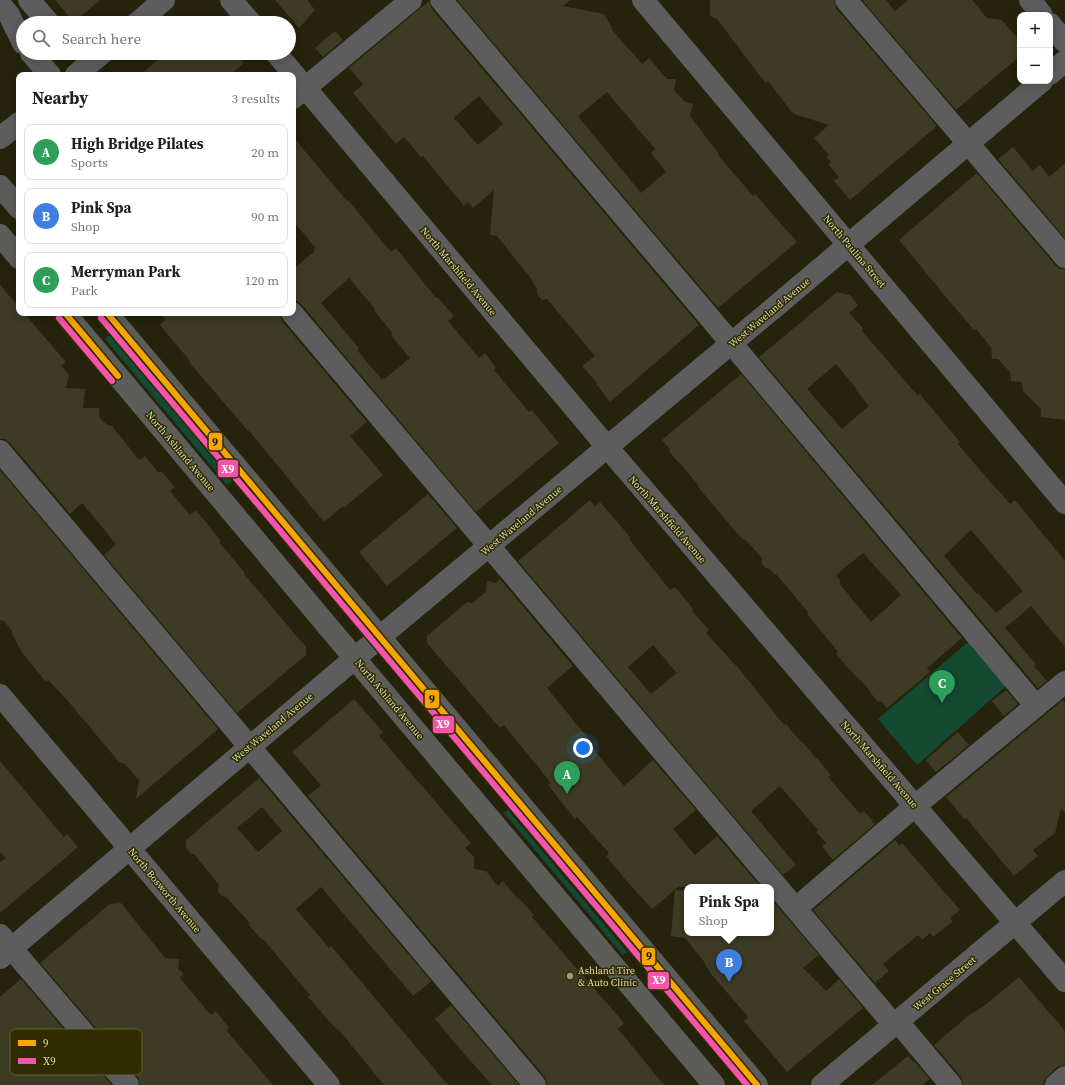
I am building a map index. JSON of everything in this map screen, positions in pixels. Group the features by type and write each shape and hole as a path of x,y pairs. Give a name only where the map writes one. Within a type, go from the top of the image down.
{"main road":[{"path":"0,186 16,205"},
{"path":"0,235 16,254"},
{"name":"North Ashland Avenue","path":"68,316 275,565 714,1085"},
{"path":"111,316 757,1085"}],"street":[{"path":"29,0 43,16"},
{"path":"145,16 164,0"},
{"path":"231,0 245,16"},
{"path":"299,93 410,0"},
{"path":"441,0 1036,706"},
{"name":"North Paulina Street","path":"643,0 1065,503"},
{"path":"846,0 1065,257"},
{"path":"1030,0 1040,12"},
{"path":"0,4 9,15 16,29"},
{"path":"1053,28 1065,42"},
{"path":"37,60 47,72"},
{"name":"North Marshfield Avenue","path":"280,60 287,72"},
{"path":"1053,71 1065,61"},
{"name":"West Waveland Avenue","path":"4,947 129,848 732,344 1038,84"},
{"name":"North Marshfield Avenue","path":"299,93 608,448 1065,981"},
{"path":"0,138 16,125"},
{"path":"295,316 796,908 951,1085"},
{"path":"0,451 535,1085"},
{"path":"796,908 915,806 1065,682"},
{"name":"North Bosworth Avenue","path":"0,695 329,1085"},
{"name":"West Grace Street","path":"822,1085 1065,881"},
{"path":"4,947 78,1029"},
{"path":"119,1075 128,1085"},
{"path":"1056,1085 1065,1077"}],"green space":[{"path":"110,335 232,481 227,485 105,339"},
{"path":"968,642 1006,686 917,765 878,719"},
{"path":"508,810 627,952 623,955 504,813"}],"building":[{"path":"55,0 100,0 81,16 69,16"},
{"path":"275,0 307,0 315,10 299,28 296,24 296,16 289,16"},
{"path":"457,0 570,0 563,6 604,14 612,28 611,29 642,64 649,58 667,79 676,79 674,90 685,102 693,104 690,116 719,154 718,155 753,196 755,194 797,242 718,308","holes":["607,92 655,149 651,153 666,172 641,193 578,116"]},
{"path":"710,0 834,0 836,8 937,126 850,200 834,181 839,177 828,164 831,162 826,157 829,155 814,138 829,125 794,114 791,111 768,81 766,83 717,19 710,16"},
{"path":"862,0 886,0 895,11 908,0 972,0 987,18 1002,20 1017,38 1017,59 956,110"},
{"path":"429,1 431,8 699,325 610,402 596,384 597,383 582,366 595,356 547,299 542,300 537,294 537,288 532,282 533,281 497,236 490,235 494,190 473,208 468,202 464,206 423,156 421,157 404,137 396,144 353,93 363,84 349,68","holes":["479,96 503,124 478,145 454,118"]},
{"path":"335,31 343,40 323,57 315,48"},
{"path":"158,60 242,60 244,63 234,72 144,72"},
{"path":"296,141 391,252 396,248 436,298 437,297 454,316 448,321 479,358 485,353 496,368 494,370 529,412 532,410 559,443 476,512 302,305 296,301 296,267 315,251 313,249 316,248 296,225","holes":["349,278 375,309 374,310 393,334 391,335 410,358 382,380 357,350 359,348 321,303"]},
{"path":"1013,147 1033,171 1040,165 1049,177 1065,163 1065,238 998,159"},
{"path":"977,173 1055,265 1060,269 1065,269 1065,420 1041,417 1041,409 1023,391 1022,382 1011,381 1010,372 998,359 992,359 991,347 976,329 974,330 899,240"},
{"path":"0,285 16,304 16,316 27,316 66,362 61,366 69,375 66,388 85,389 83,408 99,408 99,417 107,425 112,426 139,460 145,456 159,473 161,471 175,487 170,491 190,515 196,510 221,541 219,542 245,573 244,574 306,647 306,655 237,713 104,555 116,544 82,503 70,514 10,443 5,439 0,439"},
{"path":"837,292 850,295 858,305 849,313 863,328 862,331 918,396 920,394 960,442 958,444 979,469 1010,504 1015,500 1065,561 1065,647 1031,606 1005,628 1036,664 1034,666 1047,681 1038,688 759,357","holes":["836,364 869,406 842,429 807,389","971,530 1023,591 996,613 978,593 977,594 944,556"]},
{"path":"162,316 281,316 282,321 367,422 350,436 383,475 344,508 343,506 324,522 249,431 189,362 190,361 160,325 165,320"},
{"path":"741,374 962,638 927,668 930,672 887,708 882,702 877,701 861,680 860,681 836,654 838,652 807,614 808,612 776,574 775,575 770,569 765,568 762,564 762,558 730,525 670,453 669,448 662,440","holes":["863,553 901,595 871,622 839,583 841,582 836,575"]},
{"path":"0,470 218,729 136,799 139,780 125,764 119,762 68,701 48,680 46,682 21,651 12,634 12,631 4,621 0,620"},
{"path":"428,494 457,528 387,586 359,552"},
{"path":"590,500 595,506 600,502 631,538 629,539 670,590 675,587 694,610 692,611 709,630 706,633 740,670 784,725 786,724 817,758 831,775 828,777 860,814 864,811 875,824 833,860 822,846 826,843 816,832 818,830 780,786 751,811 796,865 783,875 518,561","holes":["653,645 677,673 651,694 628,667"]},
{"path":"500,579 573,666 547,688 592,743 590,745 624,786 653,760 696,810 673,829 695,855 717,836 758,884 684,884 684,887 678,887 652,909 624,878 606,856 609,853 577,817 575,819 548,785 551,783 504,725 500,728 427,643 427,636 467,602 472,603 486,592 487,581 496,583"},
{"path":"1006,690 1018,704 1004,716 992,701"},
{"path":"354,699 383,732 379,736 471,843 465,848 474,857 474,869 486,871 498,886 503,881 534,915 532,917 624,1023 618,1029 664,1085 547,1085 545,1077 308,796 321,785 292,752"},
{"path":"1063,700 1065,703 1065,813 1061,808 1055,833 1033,850 1038,856 1014,876 966,818 964,819 946,797"},
{"path":"958,732 969,745 936,772 926,760"},
{"path":"0,761 64,837 67,834 78,847 0,913 0,862 6,858 0,852"},
{"path":"259,778 431,981 413,996 321,887 296,909 329,948 331,946 448,1085 384,1085 338,1029 337,1030 308,997 310,995 263,939 262,940 248,924 250,923 226,897 222,896 218,891 219,885 194,854 191,854 186,848 186,840","holes":["262,807 282,831 258,852 237,828"]},
{"path":"895,840 900,846 902,843 960,910 950,918 953,921 933,937 930,933 922,940 918,935 883,964 889,971 875,983 813,910"},
{"path":"675,890 684,891 684,936 774,936 774,902 819,955 803,968 826,991 839,979 863,1008 787,1072 744,1021 748,1017 712,975 705,963 685,938 671,936"},
{"path":"121,903 165,958 179,959 178,969 184,974 180,978 211,1015 216,1011 229,1028 226,1030 273,1085 140,1085 136,1075 142,1075 142,1029 97,1029 40,963 110,904"},
{"path":"1019,977 1065,1031 1065,1065 1057,1067 1044,1081 1044,1085 963,1085 961,1077 934,1045 969,1015 984,1006"},
{"path":"21,979 64,1029 10,1029 10,1075 103,1075 112,1085 0,1085 0,997"},
{"path":"451,1005 519,1085 492,1085 459,1048 435,1019"},
{"path":"908,1056 930,1079 922,1085 872,1085"}],"transit line":[{"name":"9","path":"68,316 118,376"},
{"name":"9","path":"110,316 757,1085"},
{"name":"X9","path":"59,318 112,381"},
{"name":"X9","path":"101,318 747,1085"}],"place":[{"name":"Merryman Park","path":"942,703"},
{"name":"High Bridge Pilates","path":"567,794"},
{"name":"Ashland Tire & Auto Clinic","path":"570,976"},
{"name":"Pink Spa","path":"729,982"}]}
